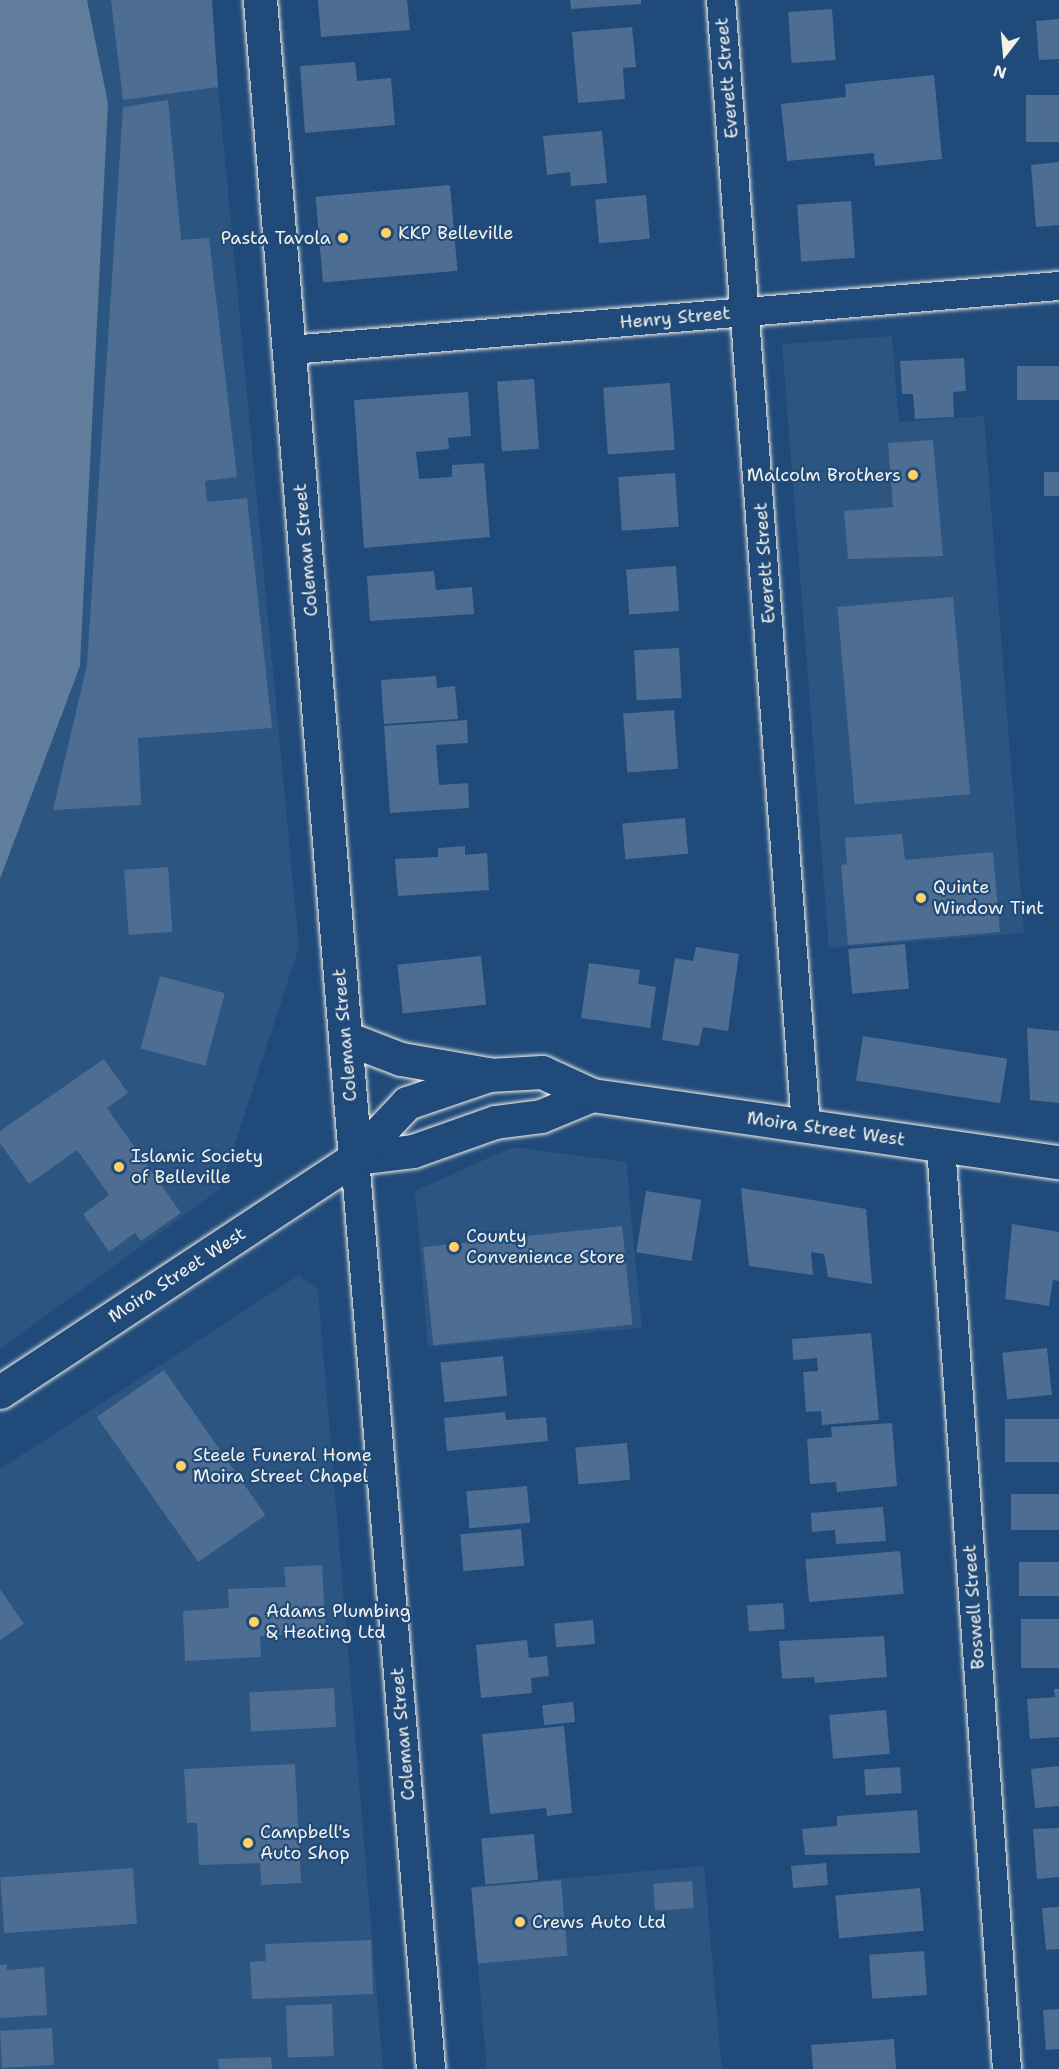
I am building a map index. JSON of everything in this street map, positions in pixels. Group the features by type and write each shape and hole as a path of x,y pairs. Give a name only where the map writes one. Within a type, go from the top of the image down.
{"main road":[{"name":"Coleman Street","path":"260,0 355,1158"},
{"path":"346,1038 402,1059 489,1075"},
{"name":"Moira Street West","path":"0,1392 355,1158 407,1103 489,1075 542,1072 592,1095 1059,1162"},
{"name":"Moira Street West","path":"355,1158 413,1150 495,1122 541,1116 592,1095"}],"street":[{"name":"Everett Street","path":"721,0 806,1125"},
{"name":"Henry Street","path":"290,350 1059,286"},
{"name":"Boswell Street","path":"941,1146 1007,2069"},
{"name":"Coleman Street","path":"355,1158 431,2069"}],"shaded area":[{"path":"0,0 87,0 108,103 80,666 0,879"},
{"path":"87,0 210,0 299,947 220,1189 0,1349 0,879 80,665 108,103"},
{"path":"892,336 899,422 984,416 1024,933 829,948 782,344"},
{"path":"513,1147 626,1162 642,1328 428,1347 415,1191"},
{"path":"299,1275 318,1290 383,2069 0,2069 0,1469"},
{"path":"704,1866 722,2069 487,2069 471,1886"}],"building":[{"path":"111,0 212,0 218,87 123,100"},
{"path":"318,0 407,0 410,30 321,37"},
{"path":"570,0 641,0 641,4 571,9"},
{"path":"832,9 836,60 792,63 788,12"},
{"path":"1059,19 1059,59 1039,60 1036,21"},
{"path":"632,27 636,67 623,68 625,99 578,103 572,32"},
{"path":"355,62 357,81 391,78 395,125 305,133 300,66"},
{"path":"934,75 942,159 875,166 874,153 787,161 781,104 846,97 845,84"},
{"path":"1026,95 1059,95 1059,142 1026,142"},
{"path":"168,100 181,240 209,238 237,477 205,481 207,502 247,498 272,728 138,738 141,805 53,810 87,665 123,107"},
{"path":"602,131 607,183 571,186 570,172 547,175 543,136"},
{"path":"1059,162 1059,225 1036,227 1031,165"},
{"name":"KKP Belleville","path":"450,185 457,271 323,282 316,197"},
{"path":"646,195 650,239 599,243 595,199"},
{"path":"851,201 855,258 801,262 797,205"},
{"path":"964,358 966,391 953,392 954,417 915,419 913,394 902,394 900,361"},
{"path":"1017,366 1059,366 1059,400 1017,400"},
{"path":"534,379 539,449 502,451 497,382"},
{"path":"670,383 675,450 608,455 603,388"},
{"path":"468,392 471,436 448,438 449,449 416,452 419,479 452,477 452,465 484,463 490,537 364,548 354,400"},
{"name":"Malcolm Brothers","path":"933,440 943,556 848,559 844,511 893,507 888,443"},
{"path":"1044,472 1059,472 1059,496 1044,496"},
{"path":"675,473 679,527 622,531 618,477"},
{"path":"676,566 679,611 629,614 626,569"},
{"path":"434,571 436,590 472,587 474,614 370,621 367,576"},
{"path":"953,597 970,794 855,804 837,607"},
{"path":"679,648 682,698 637,700 634,650"},
{"path":"436,676 437,688 455,686 458,719 384,724 381,680"},
{"path":"674,710 678,769 627,772 623,714"},
{"path":"467,720 468,743 436,745 439,785 468,783 469,808 390,813 384,726"},
{"path":"685,818 688,854 625,859 622,823"},
{"name":"Quinte Window Tint","path":"902,834 905,860 993,852 1000,932 848,945 841,865 847,864 845,838"},
{"path":"465,846 465,855 487,853 489,890 398,896 395,859 438,857 438,848"},
{"path":"168,867 173,932 129,935 124,870"},
{"path":"905,944 909,989 852,994 848,949"},
{"path":"696,947 739,954 728,1031 703,1027 699,1046 662,1040 675,958 693,961"},
{"path":"481,956 486,1005 403,1014 397,965"},
{"path":"589,963 640,970 638,984 656,987 650,1028 581,1018"},
{"path":"160,976 225,993 205,1066 141,1048"},
{"path":"1027,1028 1059,1031 1059,1103 1030,1100"},
{"path":"863,1036 1007,1059 1000,1103 856,1080"},
{"name":"Islamic Society of Belleville","path":"104,1059 128,1093 107,1108 181,1213 141,1241 135,1233 109,1252 83,1214 109,1195 77,1150 29,1184 0,1143 0,1131"},
{"path":"741,1188 866,1209 872,1284 828,1277 824,1254 811,1252 813,1275 749,1266"},
{"path":"646,1191 701,1200 692,1261 636,1252"},
{"path":"1012,1224 1059,1232 1059,1281 1053,1280 1049,1306 1005,1299"},
{"path":"622,1226 632,1324 433,1345 423,1247"},
{"path":"871,1333 879,1420 822,1425 821,1411 806,1412 803,1372 818,1371 817,1358 793,1360 792,1339"},
{"path":"1047,1348 1052,1395 1007,1399 1002,1353"},
{"path":"503,1356 507,1396 445,1402 440,1363"},
{"name":"Steele Funeral Home Moira Street Chapel","path":"164,1370 266,1515 198,1562 97,1417"},
{"path":"505,1412 506,1420 546,1417 548,1441 447,1451 444,1418"},
{"path":"1005,1419 1059,1419 1059,1462 1005,1462"},
{"path":"892,1423 897,1486 837,1492 836,1482 810,1484 807,1439 832,1437 831,1427"},
{"path":"627,1443 630,1480 578,1484 575,1448"},
{"path":"527,1486 530,1523 469,1528 466,1491"},
{"path":"1011,1494 1059,1494 1059,1530 1011,1530"},
{"path":"883,1507 886,1541 836,1544 835,1530 812,1532 811,1513"},
{"path":"521,1529 524,1566 463,1571 460,1534"},
{"path":"900,1551 904,1594 809,1602 805,1559"},
{"path":"1019,1562 1059,1562 1059,1596 1019,1596"},
{"name":"Adams Plumbing & Heating Ltd","path":"322,1565 326,1633 260,1636 261,1657 185,1661 183,1611 229,1608 228,1589 286,1587 284,1567"},
{"path":"0,1589 24,1624 0,1640"},
{"path":"783,1603 785,1629 749,1631 747,1606"},
{"path":"1021,1619 1059,1619 1059,1668 1021,1668"},
{"path":"593,1620 595,1644 556,1647 554,1623"},
{"path":"884,1636 887,1677 815,1683 814,1677 782,1679 779,1641"},
{"path":"527,1640 529,1658 547,1656 549,1676 531,1678 532,1693 481,1698 476,1645"},
{"path":"334,1688 336,1727 251,1731 249,1692"},
{"path":"1054,1689 1059,1689 1059,1737 1030,1739 1027,1699 1055,1697"},
{"path":"573,1702 575,1722 544,1725 542,1705"},
{"path":"886,1710 890,1754 833,1759 829,1715"},
{"path":"564,1726 572,1813 547,1816 546,1808 490,1814 482,1734"},
{"name":"Campbell's Auto Shop","path":"295,1764 301,1883 261,1885 260,1863 199,1865 197,1823 187,1823 184,1769"},
{"path":"1059,1766 1059,1806 1035,1808 1031,1769"},
{"path":"900,1767 902,1793 866,1795 864,1770"},
{"path":"917,1810 920,1853 805,1855 802,1829 837,1826 837,1816"},
{"path":"1059,1828 1059,1877 1037,1879 1033,1829"},
{"path":"534,1834 538,1880 485,1884 481,1839"},
{"path":"826,1863 828,1885 793,1888 791,1866"},
{"path":"133,1868 137,1924 4,1933 0,1877"},
{"name":"Crews Auto Ltd","path":"561,1880 568,1956 478,1964 471,1888"},
{"path":"692,1881 694,1908 655,1911 653,1884"},
{"path":"920,1888 924,1931 839,1938 835,1895"},
{"path":"1059,1907 1059,1949 1046,1950 1042,1908"},
{"path":"371,1940 373,1994 252,1999 250,1962 266,1961 265,1944"},
{"path":"924,1951 927,1995 872,1999 869,1955"},
{"path":"7,1964 7,1970 44,1967 47,2015 0,2018 0,1965"},
{"path":"332,2004 334,2056 288,2058 286,2006"},
{"path":"1059,2009 1059,2049 1046,2050 1043,2010"},
{"path":"52,2028 54,2065 2,2068 0,2031"},
{"path":"894,2039 896,2069 813,2069 811,2045"},
{"path":"271,2057 272,2069 219,2069 218,2059"}],"place":[{"name":"KKP Belleville","path":"386,233"},
{"name":"Pasta Tavola","path":"343,238"},
{"name":"Malcolm Brothers","path":"913,475"},
{"name":"Quinte Window Tint","path":"921,898"},
{"name":"Islamic Society of Belleville","path":"119,1167"},
{"name":"County Convenience Store","path":"454,1247"},
{"name":"Steele Funeral Home Moira Street Chapel","path":"181,1466"},
{"name":"Adams Plumbing & Heating Ltd","path":"254,1622"},
{"name":"Campbell's Auto Shop","path":"248,1843"},
{"name":"Crews Auto Ltd","path":"520,1922"}]}
